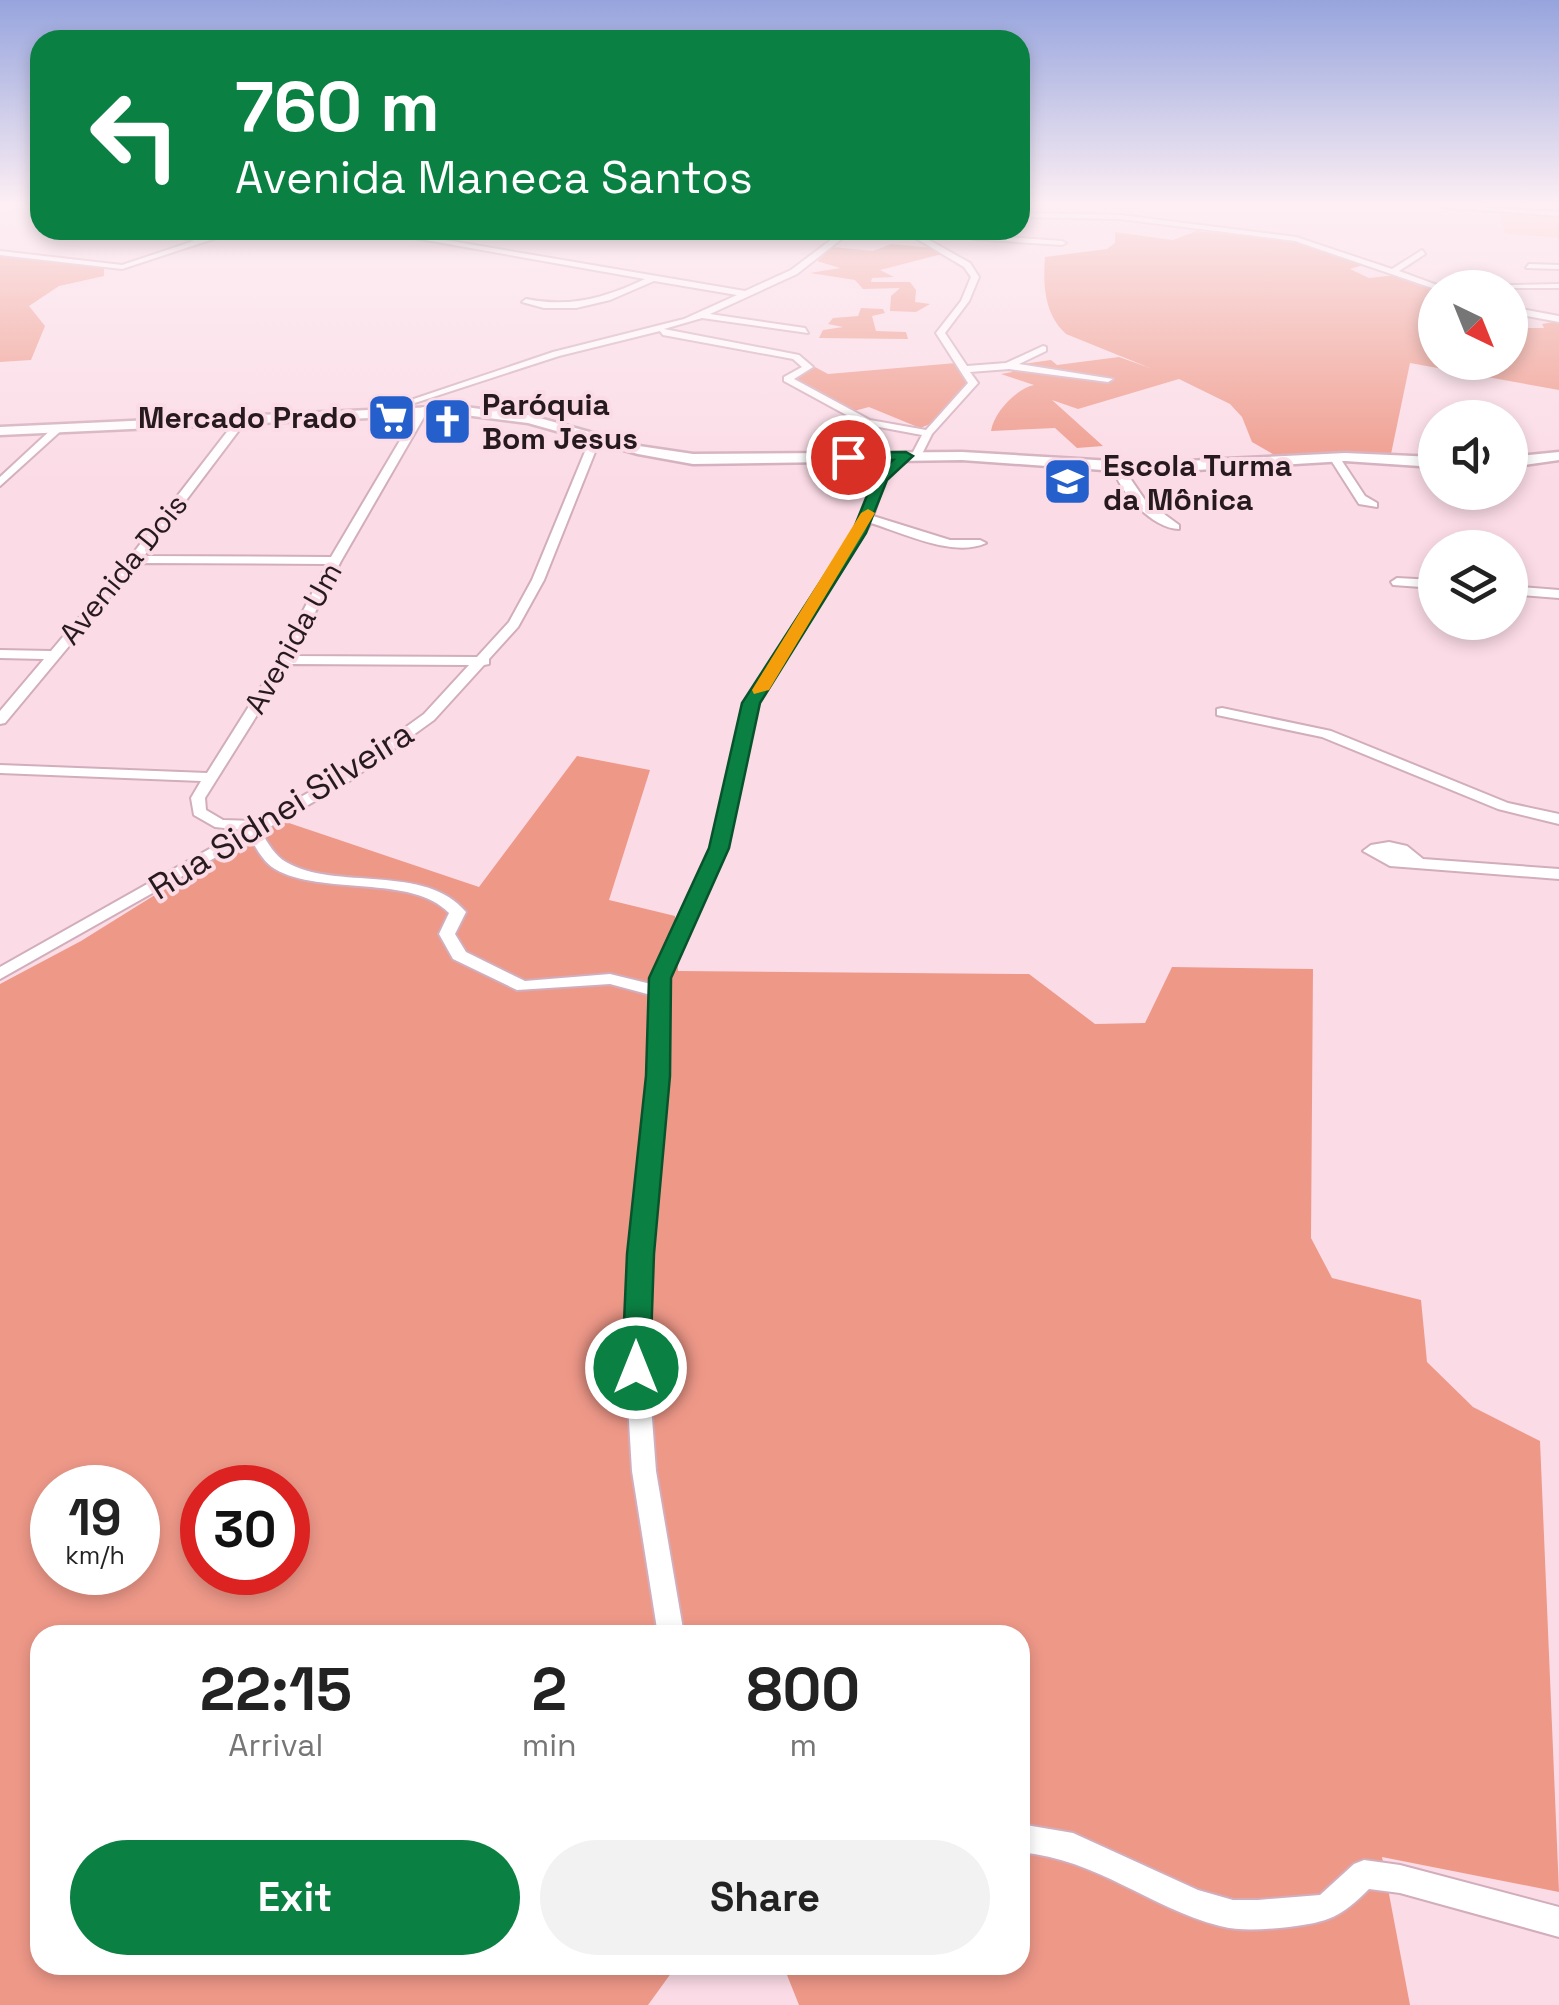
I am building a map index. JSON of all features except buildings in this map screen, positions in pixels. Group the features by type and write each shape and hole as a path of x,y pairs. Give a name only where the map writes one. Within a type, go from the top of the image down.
{"street":[{"path":"526,302 560,307 607,299"},
{"path":"390,410 556,354 658,331 737,299"},
{"path":"669,1625 644,1471 634,1340 658,1076 658,992 668,954 719,848 745,716 866,518 880,478 911,456 971,388 973,378 945,346 940,334 966,299"},
{"path":"1528,313 1559,319"},
{"path":"702,315 806,332"},
{"path":"658,331 796,356 808,367 787,379 867,422 928,433"},
{"path":"1008,366 1043,349"},
{"path":"966,369 1008,366 1108,379"},
{"path":"0,432 423,410 506,415 693,460 911,456 1117,467 1334,457 1418,461"},
{"name":"Avenida Um","path":"208,777 286,660 335,561 423,410"},
{"name":"Avenida Dois","path":"0,720 134,559 244,418"},
{"path":"0,483 59,428"},
{"name":"Rua Sidnei Silveira","path":"0,974 119,910 254,827 343,779 405,738 484,660 527,604 596,437"},
{"path":"1528,460 1559,456"},
{"path":"1334,457 1363,500"},
{"path":"1117,467 1126,486 1152,513 1175,527"},
{"path":"866,518 949,543 980,543"},
{"path":"134,559 335,561"},
{"path":"1397,582 1418,583"},
{"path":"1528,591 1559,594"},
{"path":"0,654 54,655"},
{"path":"286,660 484,660"},
{"path":"1222,712 1326,734 1503,806 1559,820"},
{"path":"0,768 208,777 198,798 199,812 220,824 254,827 282,867 327,880 404,886 449,899 458,912 447,934 454,948 501,978 536,988 610,979 658,992"},
{"path":"1417,862 1559,874"},
{"path":"1030,1838 1078,1850 1222,1912 1320,1908 1336,1902 1364,1874 1400,1879 1559,1922"}],"shaded area":[{"path":"0,299 40,299 29,306 45,326 31,360 0,362"},
{"path":"891,299 915,299 915,302 930,304 916,312 890,311"},
{"path":"1046,299 1418,299 1418,364 1410,363 1391,454 1278,457 1252,442 1242,417 1230,404 1179,379 1078,409 1052,400 1103,446 1077,448 1055,428 991,431 1007,402 1034,385 1001,374 1012,372 1008,366 1119,357 1150,368 1066,334"},
{"path":"861,308 883,309 885,313 872,316 876,331 906,332 908,339 819,338 823,330 843,327 828,324 833,318 858,316"},
{"path":"1559,321 1559,390 1504,380 1528,380 1528,328 1544,328 1542,324"},
{"path":"956,363 967,385 933,423 920,428 869,407 854,411 790,376 815,367 828,374"},
{"path":"577,756 650,770 609,900 675,916 678,971 1029,974 1095,1024 1145,1023 1172,967 1313,969 1311,1238 1332,1278 1421,1300 1427,1362 1473,1407 1540,1441 1559,1892 1382,1857 1410,2005 799,2005 787,1975 1030,1975 1030,1625 30,1625 30,1975 670,1975 648,2005 0,2005 0,984 81,941 277,819 479,887"}],"slow traffic":[{"path":"760,690 868,513"}],"place":[{"name":"Mercado Prado","path":"392,417"},
{"name":"Paróquia Bom Jesus","path":"447,421"},
{"name":"Escola Turma da Mônica","path":"1068,482"}],"route":[{"path":"636,1368 640,1254 658,1076 660,978 719,848 741,734 751,703 865,523 880,478 906,456 848,457"}]}
